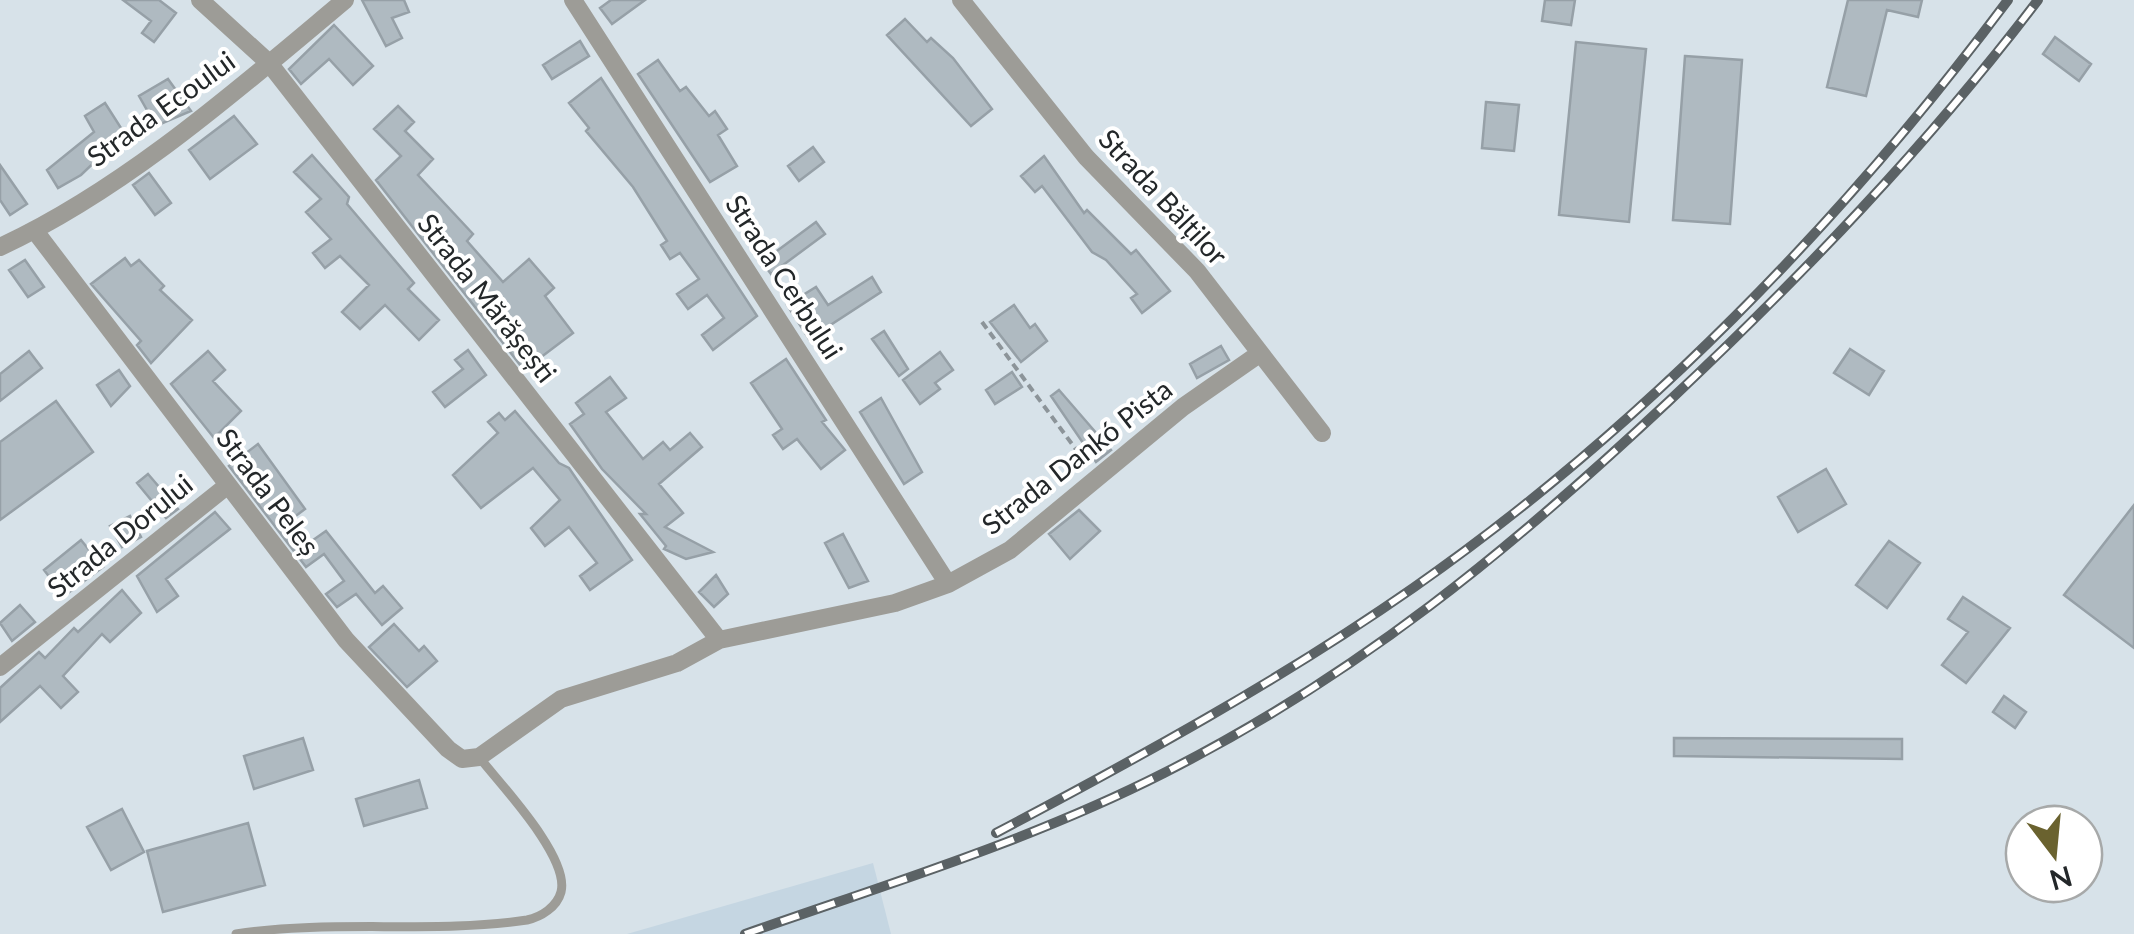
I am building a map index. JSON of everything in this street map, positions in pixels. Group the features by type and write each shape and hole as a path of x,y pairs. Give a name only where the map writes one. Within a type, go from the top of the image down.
{"street":[{"name":"Strada Mărășești","path":"200,0 270,64 719,640"},
{"name":"Strada Ecoului","path":"0,247 35,231 204,117 345,0"},
{"name":"Strada Cerbului","path":"573,0 948,584"},
{"name":"Strada Bălților","path":"961,0 1086,157 1197,271 1322,433"},
{"name":"Strada Peleș","path":"35,231 346,640 448,750 462,759 479,757"},
{"name":"Strada Dankó Pista","path":"479,757 561,700 678,663 719,640 896,602 948,584 1010,550 1183,407 1259,354"},
{"name":"Strada Dorului","path":"0,667 228,485"}],"lane":[{"path":"236,934 318,926 438,927 529,920 550,910 561,891 551,856 479,757"}],"path":[{"path":"982,322 1097,478"}],"shaded area":[{"path":"873,863 891,934 627,934"}],"building":[{"path":"123,0 159,0 176,13 154,42 142,33 151,21"},
{"path":"362,0 404,0 409,12 392,18 402,38 386,46"},
{"path":"611,0 645,0 612,24 600,8"},
{"path":"1545,0 1575,0 1571,25 1542,21"},
{"path":"1848,0 1922,0 1918,17 1887,10 1866,96 1827,87"},
{"path":"905,19 927,42 931,38 953,58 992,109 971,126 887,35"},
{"path":"334,25 373,66 353,85 329,59 301,84 289,69"},
{"path":"2055,37 2091,64 2079,81 2043,54"},
{"path":"580,41 589,56 552,79 543,65"},
{"path":"1576,42 1646,49 1629,222 1559,215"},
{"path":"1685,56 1742,60 1730,224 1673,220"},
{"path":"658,60 680,91 686,87 709,116 715,111 727,129 718,135 737,166 710,182 638,74"},
{"path":"601,78 757,316 713,350 702,335 724,318 707,295 688,309 677,294 699,279 680,253 670,259 661,245 667,241 633,187 586,131 589,128 569,103"},
{"path":"168,79 191,111 156,126 139,96"},
{"path":"1486,102 1519,105 1514,151 1482,148"},
{"path":"105,103 130,142 109,155 106,151 81,175 58,188 47,170 94,132 85,116"},
{"path":"398,106 414,122 405,131 433,159 418,175 473,234 467,241 503,282 529,259 554,288 545,296 573,333 524,370 376,180 401,156 374,129"},
{"path":"234,116 257,144 210,179 189,150"},
{"path":"813,147 824,162 799,181 788,166"},
{"path":"312,155 349,197 347,204 414,283 408,289 439,320 419,340 385,305 360,329 342,312 369,285 340,256 325,268 313,253 331,239 306,212 321,199 294,172"},
{"path":"1044,156 1084,213 1087,210 1131,254 1136,250 1170,291 1142,313 1131,298 1137,294 1106,260 1092,252 1042,186 1035,192 1021,176"},
{"path":"0,165 27,204 10,215 0,200"},
{"path":"149,173 171,203 155,215 133,185"},
{"path":"816,222 825,234 771,274 762,262"},
{"path":"125,258 131,266 139,260 164,286 160,290 192,320 151,363 137,345 141,341 91,284"},
{"path":"25,260 44,287 28,297 9,270"},
{"path":"872,277 881,292 809,339 787,305 816,287 828,305"},
{"path":"1014,305 1030,328 1035,324 1047,341 1021,362 990,322"},
{"path":"884,331 908,369 899,376 872,339"},
{"path":"1221,346 1229,360 1197,378 1190,364"},
{"path":"1850,349 1884,371 1869,395 1834,373"},
{"path":"468,350 486,375 445,407 433,392 463,369 455,360"},
{"path":"29,351 42,368 0,401 0,374"},
{"path":"208,351 225,370 213,381 241,411 214,438 171,384"},
{"path":"940,352 953,370 935,383 940,389 920,404 903,380"},
{"path":"786,359 826,420 822,422 845,450 821,469 797,439 783,449 773,435 782,429 751,383"},
{"path":"119,370 130,386 111,406 97,385"},
{"path":"1012,372 1022,387 995,404 986,390"},
{"path":"610,377 626,398 606,412 643,459 663,442 670,450 690,433 702,447 659,484 683,513 665,527 713,552 686,559 664,549 666,546 640,514 646,514 602,469 570,424 584,414 576,403"},
{"path":"1059,390 1111,450 1096,462 1051,396"},
{"path":"881,398 922,472 904,484 860,412"},
{"path":"56,401 93,452 0,520 0,442"},
{"path":"515,411 559,463 569,468 632,560 590,590 580,576 597,563 569,527 545,546 531,528 560,500 533,468 481,508 453,475 498,433 488,422 499,413 505,420"},
{"path":"258,444 305,509 289,521 306,545 326,531 375,593 383,586 402,608 382,625 356,594 337,607 326,594 344,581 324,554 306,567 229,466"},
{"path":"1826,469 1846,504 1798,532 1778,497"},
{"path":"148,474 178,509 166,518 137,483"},
{"path":"2134,505 2134,648 2064,595"},
{"path":"1079,510 1100,531 1070,559 1049,534"},
{"path":"215,512 230,529 166,579 178,596 157,612 137,576"},
{"path":"130,516 141,537 122,547 110,526"},
{"path":"843,534 868,581 849,588 825,543"},
{"path":"81,540 103,567 64,596 44,570"},
{"path":"1889,541 1920,563 1887,608 1856,585"},
{"path":"716,575 728,594 714,607 699,592"},
{"path":"122,590 141,613 110,642 102,634 63,676 78,692 61,708 40,686 0,722 0,688 39,652 45,658 74,628 78,632"},
{"path":"1963,597 2010,628 1966,683 1942,665 1968,632 1948,619"},
{"path":"20,605 35,622 12,641 0,623"},
{"path":"394,624 419,651 424,646 437,661 407,687 369,647"},
{"path":"2004,696 2026,712 2015,728 1993,712"},
{"path":"303,738 313,770 254,789 244,756"},
{"path":"1674,738 1902,739 1902,759 1674,756"},
{"path":"419,780 427,808 364,826 356,799"},
{"path":"122,809 144,852 111,870 87,827"},
{"path":"248,823 265,885 163,912 147,851"}],"railway":[{"path":"996,833 1156,747 1312,655 1413,588 1579,461 1658,391 1807,242 1877,163 2008,0"},
{"path":"745,934 958,860 1062,820 1164,773 1303,694 1430,606 1550,508 1718,355 1907,158 2038,0"}]}
